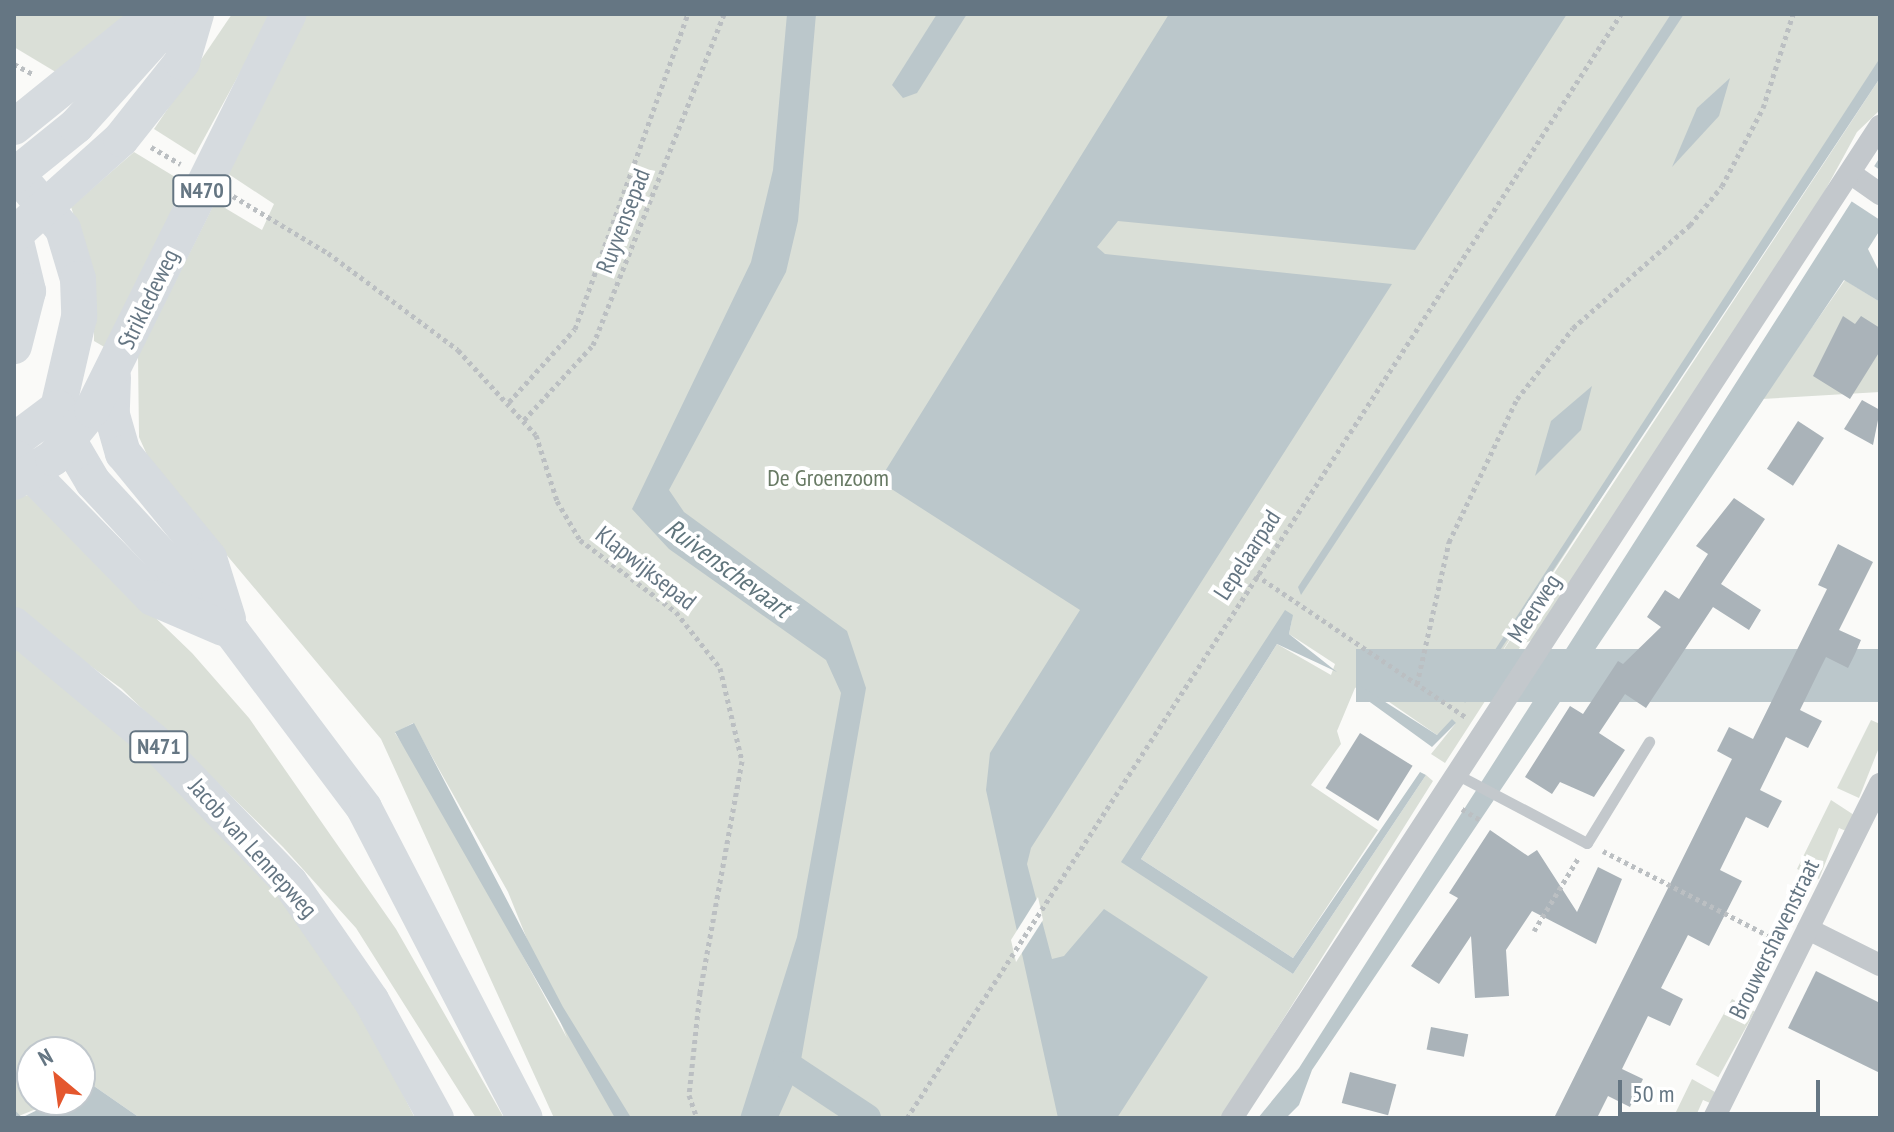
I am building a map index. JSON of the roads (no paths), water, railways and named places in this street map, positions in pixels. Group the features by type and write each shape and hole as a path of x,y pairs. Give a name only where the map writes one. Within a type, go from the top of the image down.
{"main road":[{"path":"14,127 154,14"},
{"path":"177,14 76,126 16,174 49,208 73,255 79,300 64,425 93,482 232,632 364,808 525,1118"},
{"path":"14,346 28,291 14,234 49,208 121,139 182,62 196,14"},
{"name":"Strikledeweg","path":"114,368 289,14"},
{"path":"114,368 118,442 209,558 232,632"},
{"name":"N470","path":"19,471 114,368"},
{"name":"N470","path":"14,441 64,425"},
{"path":"19,471 153,598 232,632"},
{"name":"Jacob van Lennepweg","path":"14,625 153,741 290,883 371,1000 436,1118"}],"street":[{"name":"Meerweg","path":"1232,1118 1466,780 1486,730 1854,176 1880,126"},
{"path":"1854,176 1880,194"},
{"name":"Brouwershavenstraat","path":"1714,1118 1880,784"},
{"path":"1808,929 1880,965"}],"lane":[{"path":"1466,780 1495,798 1587,843 1649,742"}],"water":[{"name":"Ruivenschevaart","path":"787,14 816,14 798,221 786,272 669,490 684,512 847,631 866,688 801,1060 824,1076 812,1093 794,1082 778,1118 740,1118 797,937 841,693 826,660 669,549 632,509 751,262 773,170"},
{"path":"937,14 967,14 917,93 903,98 892,85"},
{"path":"1169,14 1567,14 1415,250 1118,221 1097,247 1105,254 1392,284 1031,848 1027,864 1052,959 1064,956 1104,909 1208,977 1117,1118 1058,1118 986,790 990,753 1080,610 879,481"},
{"path":"1671,14 1684,14 1301,595 1298,587"},
{"path":"1880,58 1880,78 1465,703 1463,699"},
{"path":"1730,78 1719,116 1672,167 1697,108"},
{"path":"1880,157 1880,230 1868,249 1880,273 1880,302 1844,280 1312,1070 1299,1105 1286,1118 1258,1118 1299,1068"},
{"path":"1592,386 1581,430 1535,476 1551,421"},
{"path":"1285,610 1293,615 1289,634 1337,672 1277,644 1141,859 1293,958 1420,772 1426,775 1293,974 1121,862"},
{"path":"1356,649 1880,649 1880,702 1356,702"},
{"path":"1357,684 1437,735 1452,719 1456,723 1432,747 1356,692"},
{"path":"414,723 563,1007 630,1116 615,1118 395,732"},
{"path":"96,1087 140,1118 21,1118 96,1116"}],"waterway":[{"path":"787,1065 867,1118"},
{"path":"14,1115 17,1118"}],"park label":[{"name":"De Groenzoom","path":"828,478"}]}
